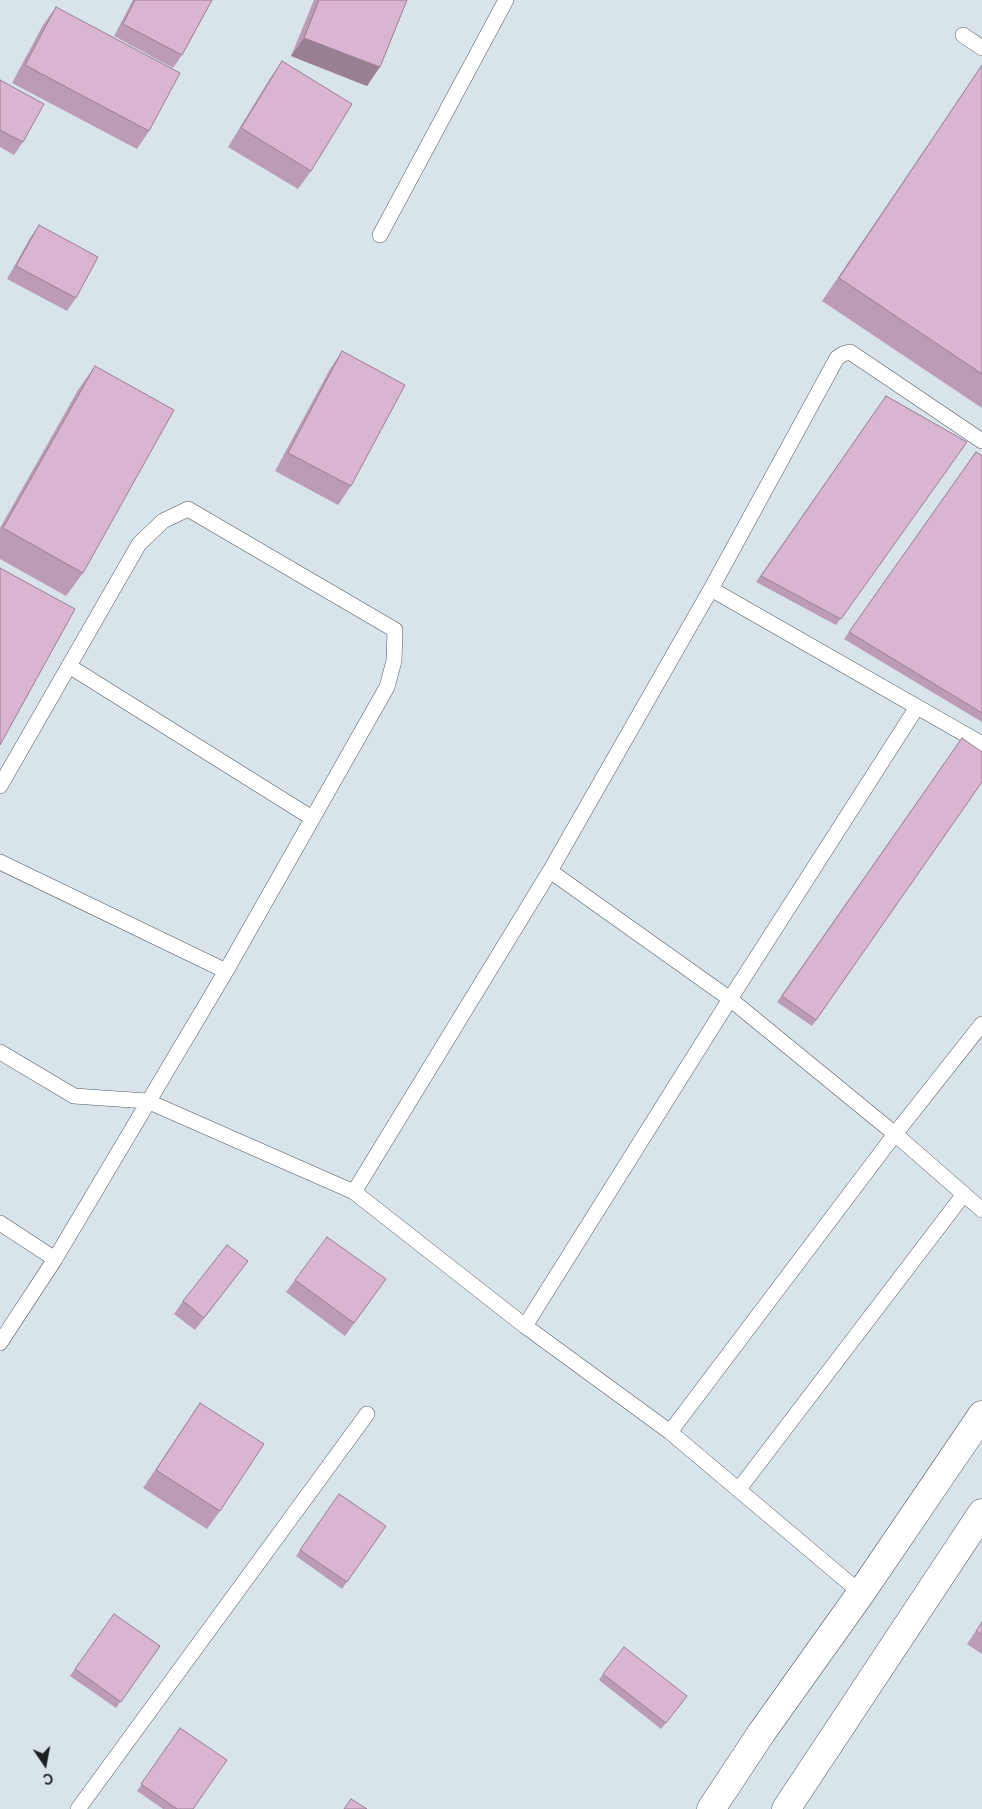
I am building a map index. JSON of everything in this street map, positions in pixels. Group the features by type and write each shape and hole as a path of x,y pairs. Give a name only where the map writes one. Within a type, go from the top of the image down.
{"main road":[{"path":"711,1809 762,1732 861,1592 982,1415"},
{"path":"786,1809 982,1514"}],"lane":[{"path":"380,235 506,0"},
{"path":"963,35 982,48"},
{"path":"354,1192 550,871 711,589 837,358 850,352 982,441"},
{"path":"0,786 139,544 162,521 188,509 395,630 394,661 387,686 226,971 147,1101 55,1259 2,1336"},
{"path":"711,589 982,744"},
{"path":"69,666 312,818"},
{"path":"525,1326 730,999 918,707"},
{"path":"0,862 226,971"},
{"path":"550,871 730,999 895,1134 982,1210"},
{"path":"670,1432 895,1134 982,1024"},
{"path":"0,1052 74,1096 147,1101 354,1192 525,1326 670,1432 861,1592"},
{"path":"739,1489 964,1194"},
{"path":"0,1223 55,1259"},
{"path":"78,1809 367,1414"}],"building":[{"path":"135,0 212,0 182,55 123,24"},
{"path":"319,0 407,0 380,67 304,38"},
{"path":"56,7 180,73 149,131 25,65"},
{"path":"282,61 352,104 311,171 241,128"},
{"path":"982,65 982,374 839,278"},
{"path":"0,80 44,104 23,142 0,130"},
{"path":"39,225 98,257 76,298 16,266"},
{"path":"342,351 405,385 351,486 288,453"},
{"path":"95,366 174,410 83,573 3,528"},
{"path":"886,396 967,442 841,619 761,576"},
{"path":"976,452 982,456 982,713 849,632"},
{"path":"0,568 75,609 0,745"},
{"path":"962,738 982,752 982,782 816,1020 782,996"},
{"path":"327,1237 386,1279 354,1323 295,1280"},
{"path":"227,1245 248,1261 204,1318 183,1301"},
{"path":"200,1403 264,1444 220,1511 156,1470"},
{"path":"339,1494 386,1526 347,1582 300,1550"},
{"path":"114,1614 160,1646 121,1702 75,1669"},
{"path":"982,1622 982,1635 976,1631"},
{"path":"624,1647 687,1696 666,1723 603,1674"},
{"path":"180,1728 227,1760 193,1809 177,1809 141,1784"},
{"path":"351,1799 367,1809 344,1809"}]}
